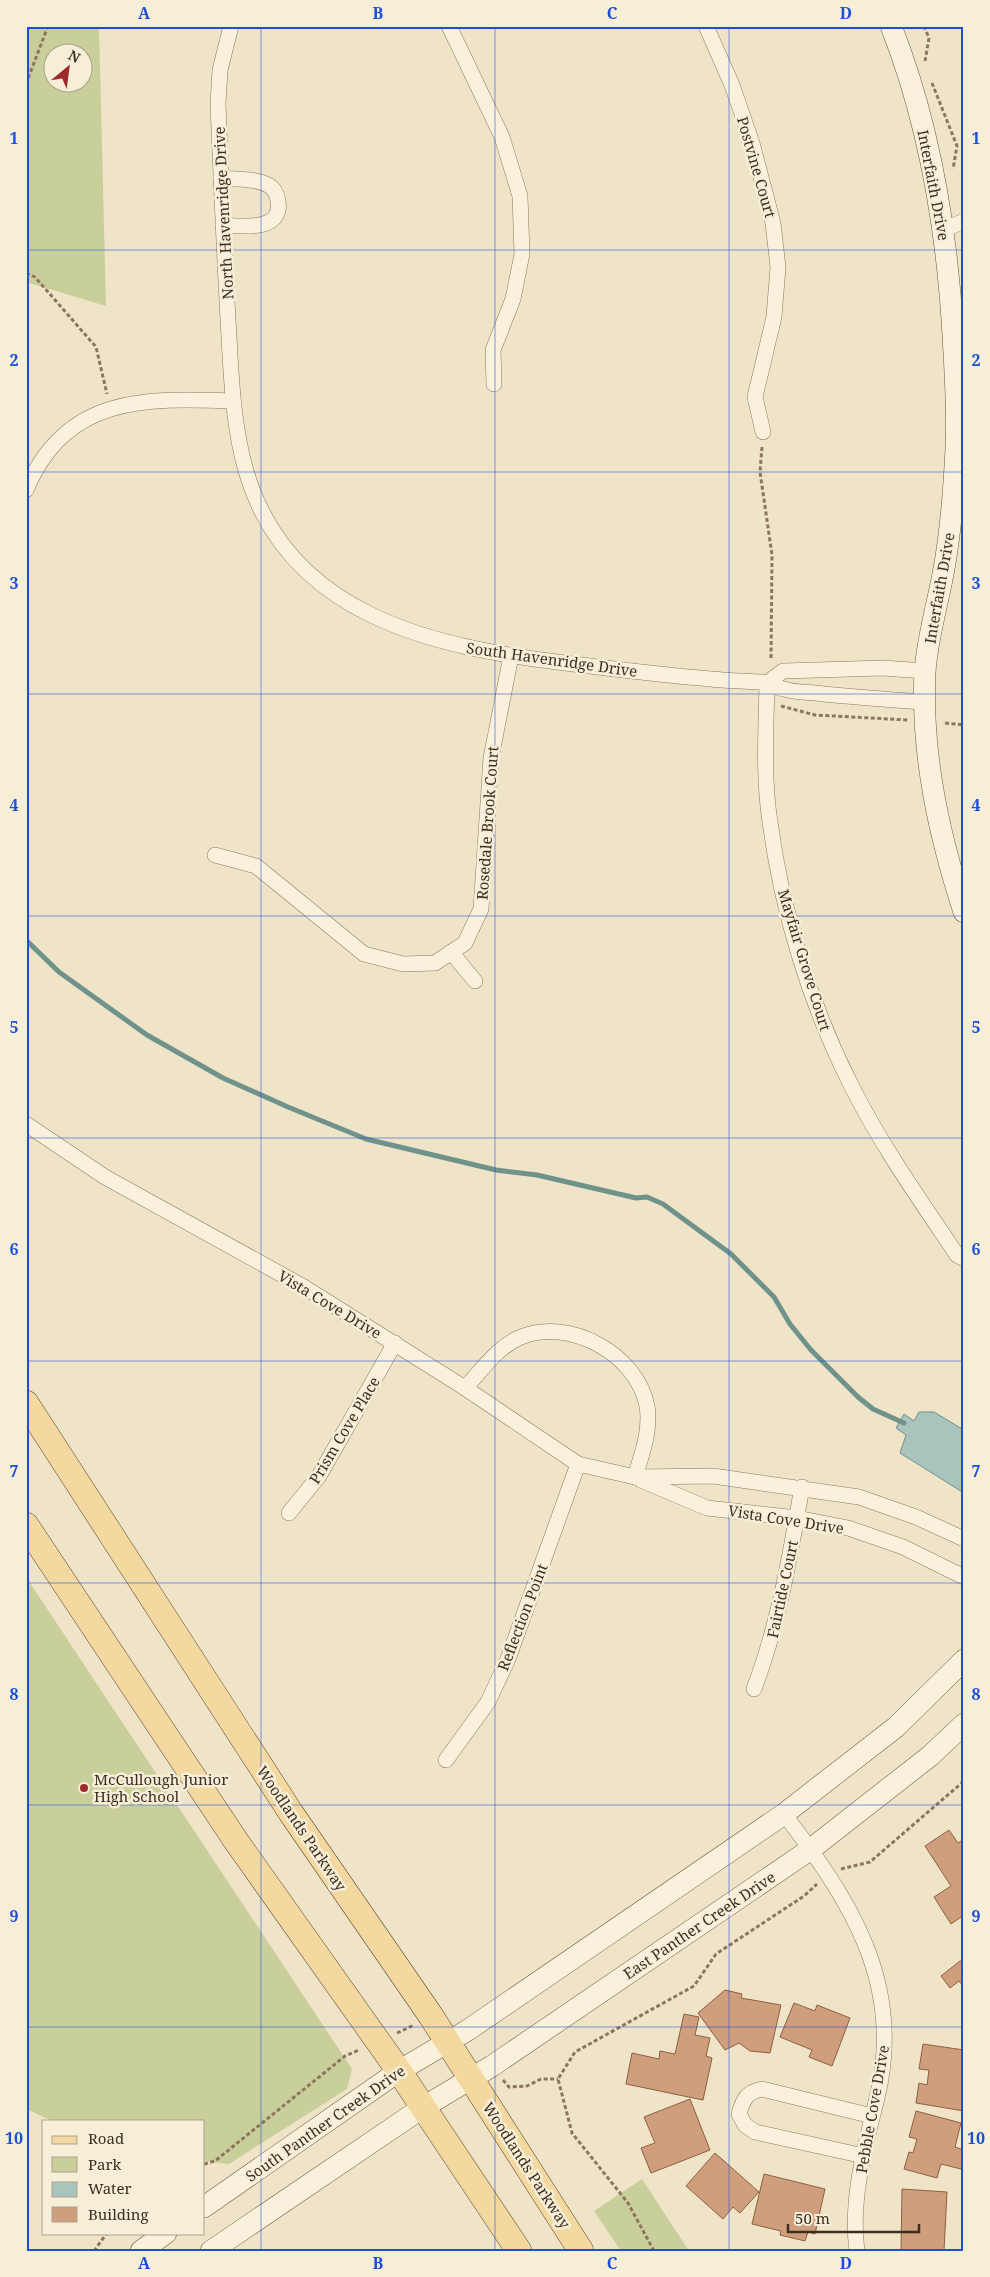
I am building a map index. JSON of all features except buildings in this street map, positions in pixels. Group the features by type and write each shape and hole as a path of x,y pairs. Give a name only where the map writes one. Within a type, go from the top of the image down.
{"main road":[{"name":"Woodlands Parkway","path":"26,1403 291,1813 448,2042 581,2251"},
{"path":"26,1525 236,1841 399,2071 519,2251"}],"street":[{"name":"North Havenridge Drive","path":"231,26 220,70 218,104 233,401"},
{"path":"448,26 502,137 520,196 522,254 513,299 493,350 494,384"},
{"name":"Postvine Court","path":"706,26 732,85 752,143 773,223 778,267 774,317 755,397 763,432"},
{"name":"Interfaith Drive","path":"891,26 925,134 949,272 957,398 956,449 949,530 925,671 926,711 934,803 949,866 964,912"},
{"path":"221,178 262,182 269,185 274,190 279,204 275,216 264,224 223,225"},
{"path":"943,230 964,221"},
{"path":"26,490 45,453 62,435 85,419 110,407 190,399 233,401"},
{"name":"South Havenridge Drive","path":"233,401 246,472 259,505 274,532 291,556 310,576 333,595 359,610 390,623 462,647 511,656 711,679 767,682 784,690 926,711"},
{"name":"Rosedale Brook Court","path":"215,855 256,866 364,954 403,964 435,963 465,943 480,909 490,758 511,656"},
{"path":"767,682 782,671 883,668 925,671"},
{"name":"Mayfair Grove Court","path":"767,682 765,760 769,821 782,889 805,973 825,1029 851,1086 897,1166 957,1255 964,1259"},
{"path":"451,952 475,981"},
{"name":"Vista Cove Drive","path":"26,1124 105,1177 304,1287 465,1388 578,1464 636,1477 708,1508 797,1518 848,1528 903,1547 964,1577"},
{"path":"465,1388 497,1353 520,1337 544,1330 566,1331 586,1339 625,1366 637,1383 646,1404 649,1428 636,1477"},
{"name":"Prism Cove Place","path":"289,1513 319,1476 395,1344"},
{"name":"Reflection Point","path":"446,1760 488,1702 508,1658 578,1464"},
{"name":"Vista Cove Drive","path":"636,1477 713,1476 802,1487 859,1497 916,1517 964,1539"},
{"name":"Fairtide Court","path":"754,1689 768,1651 785,1590 802,1487"},
{"path":"448,2042 614,1932 784,1814 896,1727 964,1660"},
{"name":"East Panther Creek Drive","path":"422,2108 471,2079 811,1849 930,1756 964,1724"},
{"name":"Pebble Cove Drive","path":"784,1814 811,1849 857,1921 879,1980 886,2052 856,2197 855,2236 857,2251"},
{"name":"South Panther Creek Drive","path":"205,2206 399,2071 448,2042"},
{"path":"864,2156 755,2132 745,2125 739,2114 743,2100 751,2091 762,2089 872,2116"},
{"path":"211,2251 422,2108"},
{"path":"141,2251 165,2234"}],"path":[{"path":"26,84 48,26"},
{"path":"26,273 35,277 96,347 110,407"},
{"path":"763,432 760,472 772,555 771,662 767,682 782,707 815,715 926,711 964,725"},
{"path":"654,2251 628,2202 572,2133 558,2079 575,2052 694,1986 716,1954 804,1896 827,1874 849,1866 870,1862 964,1781"},
{"path":"94,2251 106,2234"}],"green space":[{"path":"26,26 99,26 106,306 26,282"},
{"name":"McCullough Junior High School","path":"26,1577 352,2069 347,2089 229,2164 205,2161 205,2120 50,2120 26,2109"},
{"path":"642,2179 689,2251 621,2251 594,2211"}],"water":[{"path":"919,1412 934,1412 964,1430 964,1493 900,1453 906,1435 896,1428 904,1414 914,1421"}],"waterway":[{"path":"26,940 59,972 147,1035 223,1078 288,1107 366,1139 496,1170 537,1175 636,1198 647,1197 663,1204 731,1254 774,1297 790,1324 811,1350 858,1397 873,1409 904,1423"}],"place":[{"name":"McCullough Junior High School","path":"84,1788"}]}
